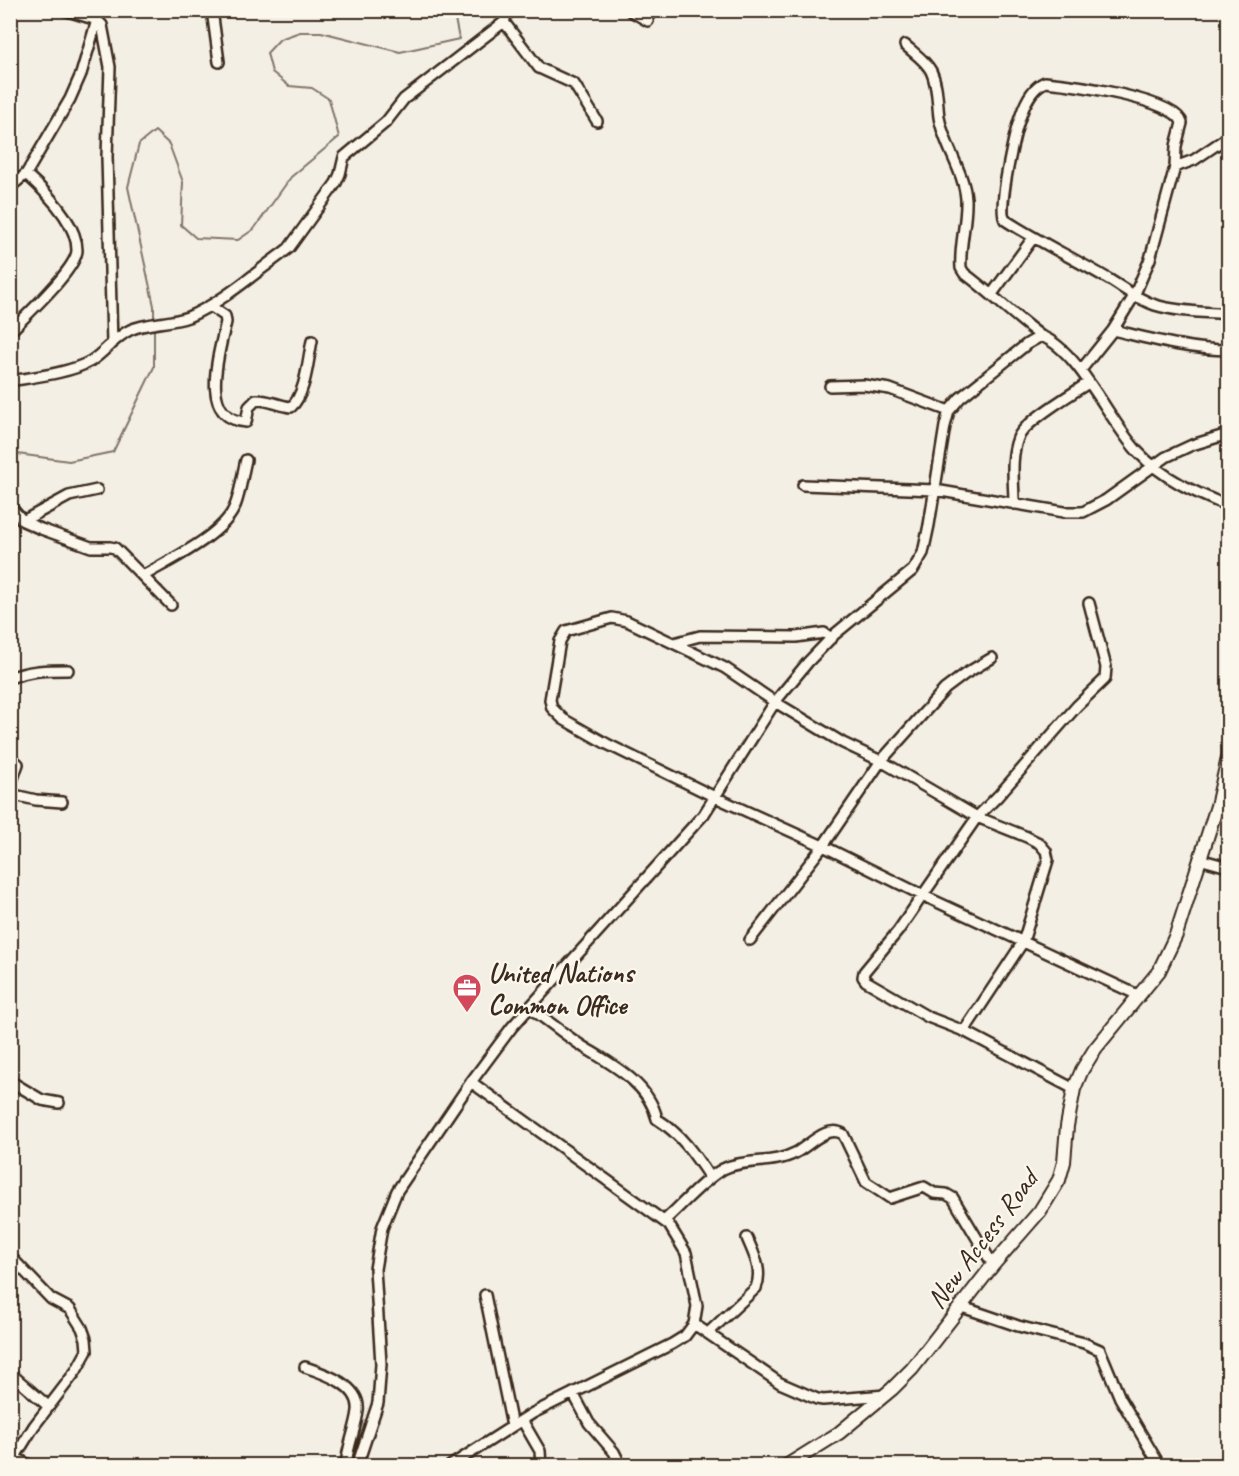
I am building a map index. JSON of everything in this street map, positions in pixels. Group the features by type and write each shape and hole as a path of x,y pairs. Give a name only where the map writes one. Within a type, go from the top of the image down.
{"main road":[{"name":"New Access Road","path":"786,1466 839,1432 886,1395 912,1369 993,1265 1040,1211 1059,1180 1064,1162 1067,1126 1074,1089 1082,1070 1095,1049 1159,971 1176,935 1217,806 1228,758"}],"street":[{"path":"64,10 97,15"},
{"path":"212,10 219,62"},
{"path":"10,381 80,366 90,361 128,330 139,326 164,324 187,317 210,306 289,248 336,183 344,157 386,122 404,99 504,22 508,10"},
{"path":"629,10 648,21"},
{"path":"10,187 26,174 70,99 81,74 97,15"},
{"path":"97,15 104,31 110,68 107,158 112,344"},
{"path":"504,22 539,68 574,84 597,121"},
{"path":"905,45 932,72 939,120 951,155 965,184 966,211 961,268 964,273 992,294 1017,319 1056,344 1082,370 1088,383 1138,452 1153,465 1194,492 1228,506"},
{"path":"1082,370 1113,330 1134,296 1150,259 1175,167 1176,146 1182,123 1179,116 1151,102 1122,94 1045,82 1035,88 1021,113 1012,145 1002,209 1005,220 1134,296 1156,305 1228,314"},
{"path":"1175,167 1194,160 1228,137"},
{"path":"10,332 72,265 77,250 71,228 45,192 26,174"},
{"path":"992,294 1033,238"},
{"path":"210,306 225,316 226,322 216,371 216,398 219,407 226,414 242,422 246,422 249,406 256,400 291,407 297,402 302,390 312,341"},
{"path":"1113,330 1208,349 1228,350"},
{"path":"357,1466 378,1402 381,1364 375,1269 382,1228 397,1191 471,1082 529,1007 690,831 715,797 775,702 808,662 832,638 913,570 922,553 949,411 960,398 1027,344 1041,336"},
{"path":"1014,504 1014,458 1019,435 1035,420 1088,383"},
{"path":"830,386 864,385 890,388 949,411"},
{"path":"803,485 935,490 1064,512 1083,512 1106,500 1153,465 1179,451 1228,434"},
{"path":"143,576 213,534 228,521 235,506 246,460"},
{"path":"23,521 69,496 97,490"},
{"path":"10,506 23,521 41,530 91,547 115,548 171,605"},
{"path":"1074,1089 964,1031 928,1017 866,981 863,977 864,972 892,939 977,817 999,796 1077,706 1105,680 1106,667 1089,603"},
{"path":"964,1031 1023,942 1048,860 1046,851 1039,843 977,817 881,761 843,743 775,702 725,668 627,621 612,618 566,631 560,641 550,700 552,708 563,719 607,744 715,797 823,846 922,895 1023,942 1140,996"},
{"path":"674,643 700,636 796,637 824,633 832,638"},
{"path":"750,940 823,846 881,761 945,689 992,658"},
{"path":"10,678 21,673 40,670 68,670"},
{"path":"10,757 18,764 10,787"},
{"path":"10,794 36,800 62,802"},
{"path":"1199,859 1228,867"},
{"path":"529,1007 625,1072 654,1106 657,1119 672,1128 689,1147 710,1178"},
{"path":"10,1081 42,1100 59,1103"},
{"path":"450,1466 522,1420 685,1336 694,1324 697,1306 686,1253 678,1238 664,1221 471,1082"},
{"path":"664,1221 710,1178 730,1166 794,1154 824,1134 838,1130 843,1134 866,1182 890,1198 924,1187 934,1193 946,1194 953,1198 993,1265"},
{"path":"708,1333 756,1288 759,1268 747,1238"},
{"path":"10,1256 51,1299 70,1310 82,1328 86,1339 87,1351 76,1371 48,1406 12,1461 31,1466"},
{"path":"485,1295 512,1426"},
{"path":"962,1307 1018,1326 1084,1343 1100,1350 1120,1398 1160,1466"},
{"path":"694,1324 780,1383 817,1399 886,1395"},
{"path":"305,1367 338,1379 357,1400 358,1411 346,1466"},
{"path":"10,1372 48,1406"},
{"path":"573,1393 590,1423 609,1446 621,1466"},
{"path":"522,1420 540,1451 541,1466"}],"waterway":[{"path":"154,319 154,306 128,187 139,144 155,131 169,144 183,182 181,225 196,238 238,240 254,229 291,177 339,137 329,99 312,88 289,86 272,72 267,53 280,39 300,32 321,32 400,52 459,39 455,19 449,10"},
{"path":"10,453 69,461 113,452 154,367 154,328"}],"place":[{"name":"United Nations Common Office","path":"467,1014"}]}
